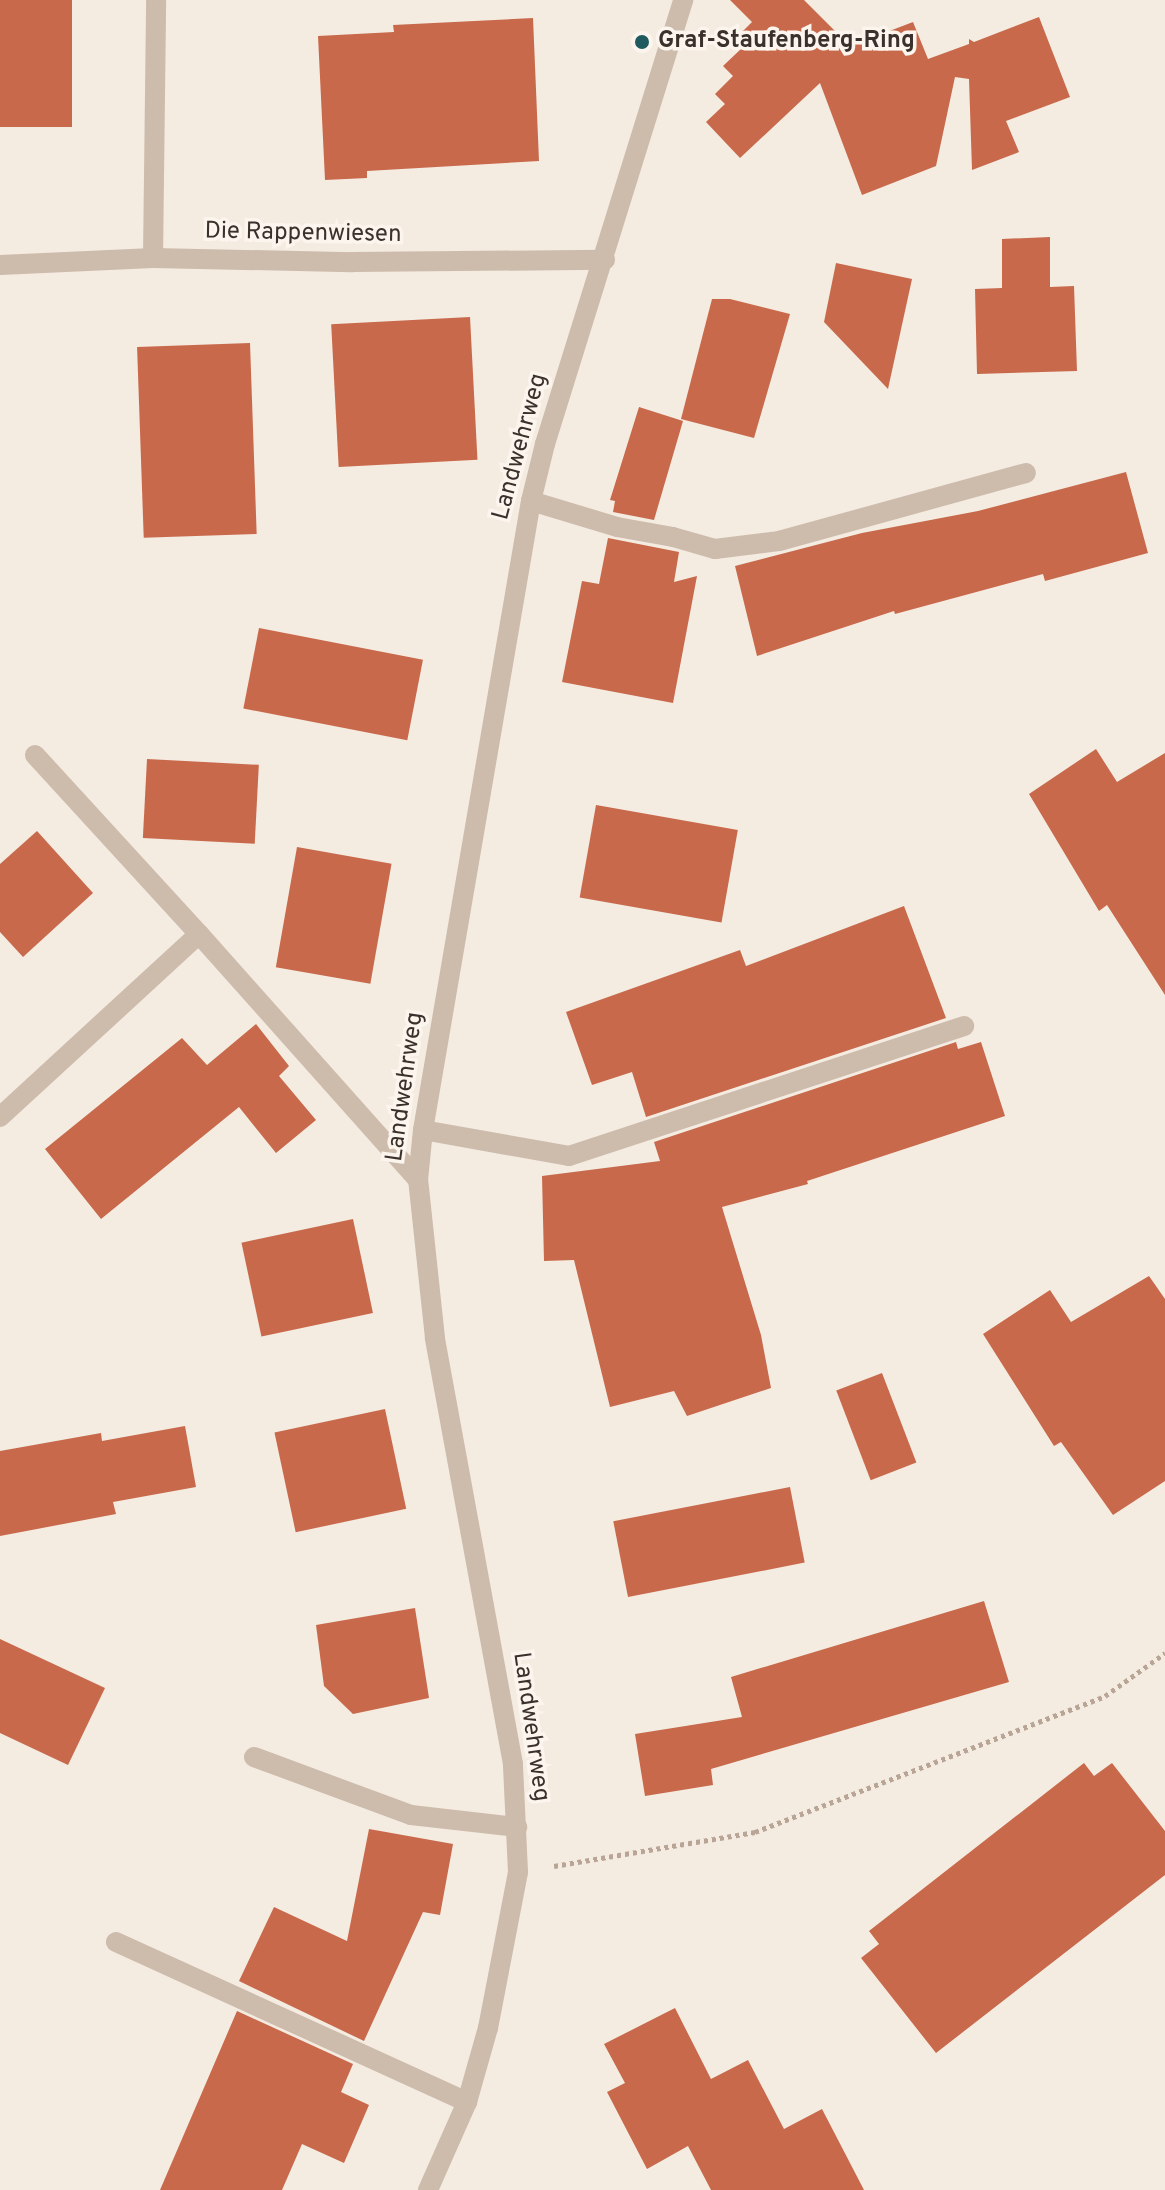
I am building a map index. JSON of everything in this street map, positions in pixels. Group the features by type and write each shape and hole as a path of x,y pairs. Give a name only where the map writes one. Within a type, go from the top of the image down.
{"street":[{"path":"153,258 156,0"},
{"name":"Landwehrweg","path":"428,2190 467,2102 488,2028 518,1872 513,1764 435,1338 418,1180 423,1130 531,501 545,444 605,260 683,0"},
{"name":"Die Rappenwiesen","path":"0,265 153,258 352,262 605,260"},
{"path":"531,501 617,527 673,537 715,549 779,541 1026,473"},
{"path":"35,755 418,1180"},
{"path":"0,1117 199,934"},
{"path":"423,1130 569,1156 964,1026"},
{"path":"254,1757 411,1815 517,1827"},
{"path":"116,1942 467,2102"}],"path":[{"path":"518,1872 755,1832 1105,1696 1165,1653"}],"building":[{"path":"0,0 72,0 72,127 0,127"},
{"path":"730,0 804,0 850,46 913,22 928,59 969,44 969,39 974,42 1039,17 1070,97 1006,121 1019,152 972,170 969,79 955,77 936,166 862,195 820,83 740,158 706,122 725,104 715,94 733,76 723,66 742,48 734,40 752,22"},
{"path":"533,18 539,161 367,171 367,178 325,180 318,36 394,32 393,25"},
{"path":"1050,237 1050,287 1074,286 1077,371 977,374 975,289 1002,288 1002,239"},
{"path":"836,263 912,279 888,389 824,322"},
{"path":"712,299 730,299 790,314 754,438 681,419"},
{"path":"470,317 477,460 339,467 331,324"},
{"path":"250,343 257,534 144,538 137,347"},
{"path":"639,407 683,421 654,520 613,512 615,501 610,500"},
{"path":"1126,472 1148,553 1045,581 1043,574 895,614 894,611 757,656 735,566 862,533 978,511"},
{"path":"608,538 679,552 674,582 697,576 673,703 562,682 582,581 599,584"},
{"path":"259,628 423,660 407,740 243,708"},
{"path":"1096,749 1117,782 1165,753 1165,995 1107,905 1099,911 1029,794"},
{"path":"147,759 259,765 255,844 143,838"},
{"path":"596,805 738,830 721,923 580,898"},
{"path":"37,831 93,893 23,957 0,932 0,864"},
{"path":"297,847 392,864 370,984 276,967"},
{"path":"904,906 946,1018 646,1117 632,1072 592,1085 566,1012 740,950 746,966"},
{"path":"256,1024 289,1066 279,1076 316,1120 276,1153 239,1107 101,1219 45,1149 182,1038 207,1065"},
{"path":"956,1042 958,1049 981,1042 1005,1116 807,1181 808,1184 722,1207 761,1335 771,1388 687,1416 674,1391 610,1407 574,1260 544,1261 542,1176 660,1161 654,1142"},
{"path":"353,1219 373,1313 261,1337 241,1243"},
{"path":"1149,1276 1165,1299 1165,1481 1113,1515 1061,1442 1054,1446 983,1334 1050,1290 1071,1322"},
{"path":"882,1373 916,1463 871,1480 836,1391"},
{"path":"385,1409 406,1509 296,1532 274,1432"},
{"path":"185,1426 196,1487 113,1502 116,1514 0,1536 0,1451 101,1433 102,1441"},
{"path":"790,1487 805,1563 628,1597 613,1521"},
{"path":"984,1601 1009,1682 711,1769 713,1785 645,1796 635,1734 742,1717 731,1677"},
{"path":"415,1608 429,1698 353,1714 324,1686 316,1625"},
{"path":"0,1639 105,1688 68,1765 0,1733"},
{"path":"1084,1763 1094,1776 1112,1763 1165,1831 1165,1875 936,2053 861,1958 879,1944 869,1931"},
{"path":"369,1829 453,1844 440,1915 423,1912 364,2041 239,1981 274,1907 347,1941"},
{"path":"675,2008 711,2079 748,2060 784,2129 822,2109 864,2190 711,2190 688,2146 647,2169 607,2092 625,2083 604,2044"},
{"path":"237,2011 353,2064 341,2092 369,2105 344,2163 302,2144 282,2190 160,2190"}],"place":[{"name":"Graf-Staufenberg-Ring","path":"642,42"}]}
